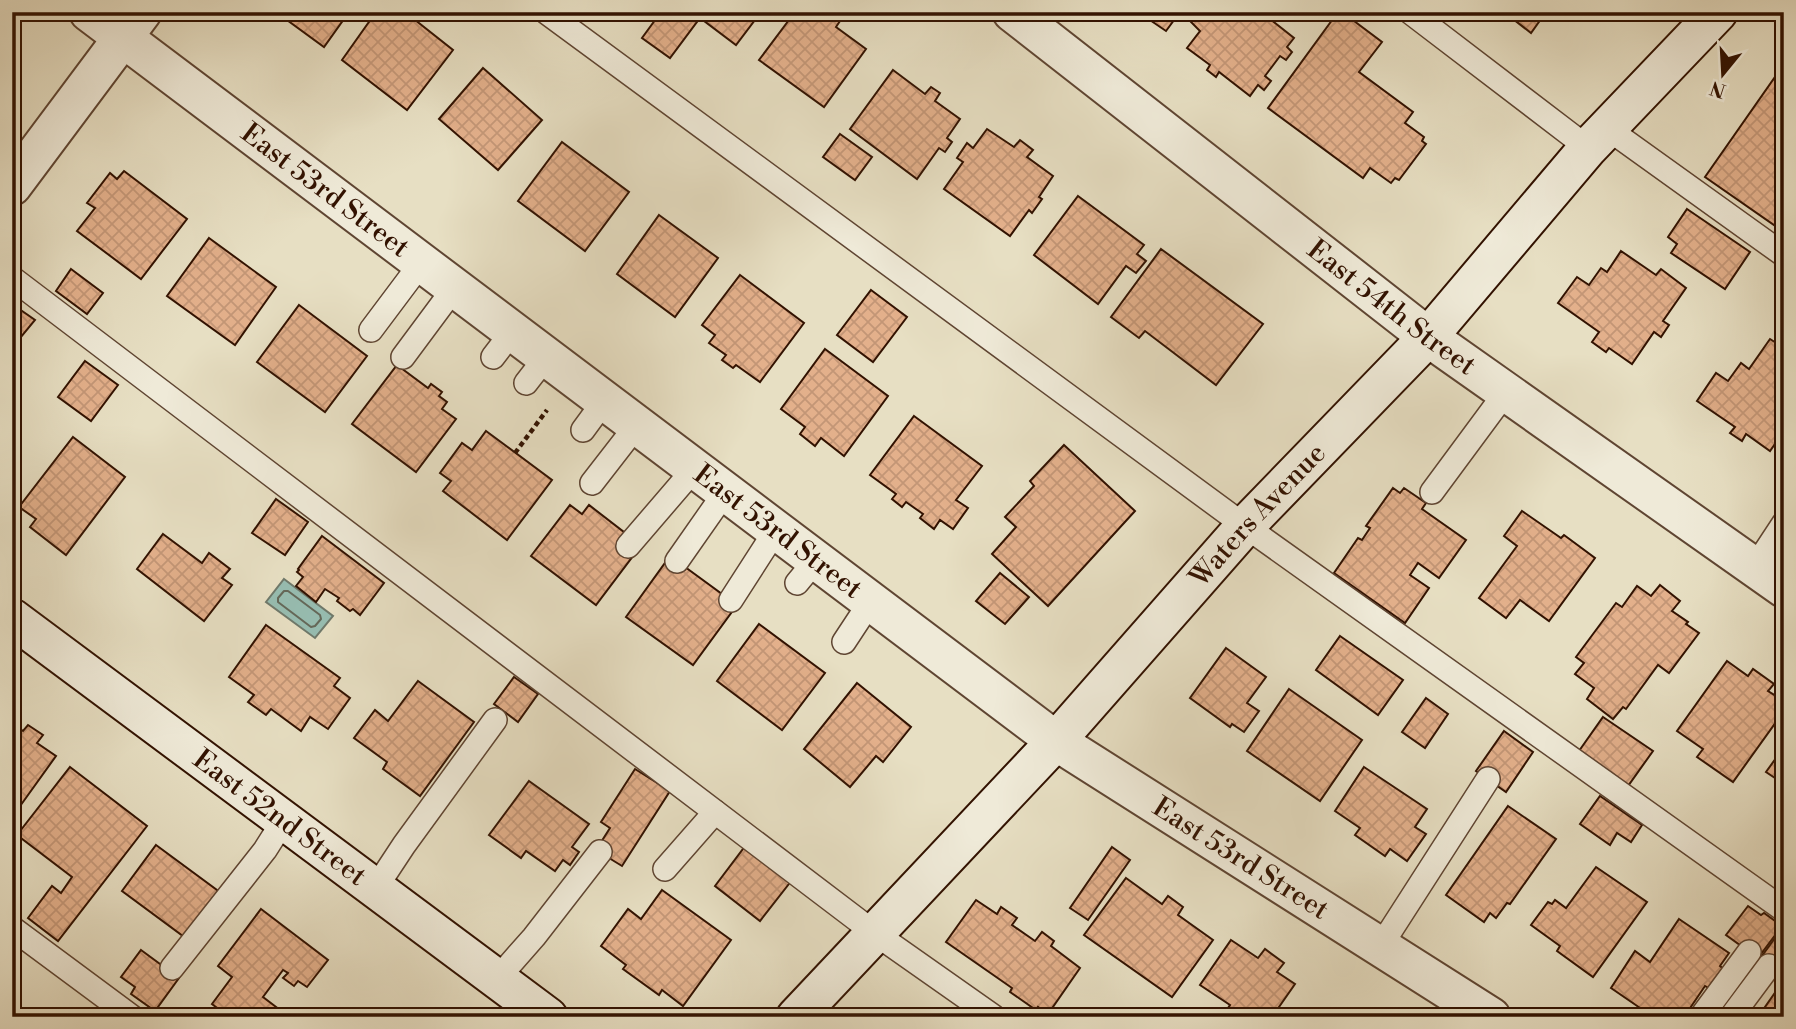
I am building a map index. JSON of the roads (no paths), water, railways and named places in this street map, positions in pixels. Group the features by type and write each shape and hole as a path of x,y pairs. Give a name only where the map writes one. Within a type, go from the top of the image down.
{"street":[{"name":"East 53rd Street","path":"89,12 133,25 455,288 503,344 594,415 637,425 726,491 776,530 807,572 871,601 1056,741 1491,1017"},
{"name":"East 54th Street","path":"1012,12 1428,337 1769,578"},
{"name":"Waters Avenue","path":"796,1017 1056,741 1245,526 1428,337 1597,138 1718,12"},
{"path":"12,186 133,25"},
{"name":"East 52nd Street","path":"12,618 548,1017"}],"lane":[{"path":"546,12 1245,526 1784,910"},
{"path":"1410,12 1597,138 1784,256"},
{"path":"371,330 422,262"},
{"path":"12,278 876,934 995,1017"},
{"path":"403,357 455,288"},
{"path":"1432,492 1506,392"},
{"path":"592,483 637,425"},
{"path":"628,546 695,468"},
{"path":"677,561 726,491"},
{"path":"1769,578 1784,523"},
{"path":"731,600 776,530"},
{"path":"844,642 871,601"},
{"path":"375,888 495,720"},
{"path":"1380,947 1488,779"},
{"path":"664,869 715,812"},
{"path":"172,968 265,850 284,820"},
{"path":"497,979 534,937 600,852"},
{"path":"12,928 132,1017"},
{"path":"1701,1017 1749,952"},
{"path":"1731,1017 1769,966"}],"water":[{"path":"284,579 333,616 315,638 266,602"}]}
